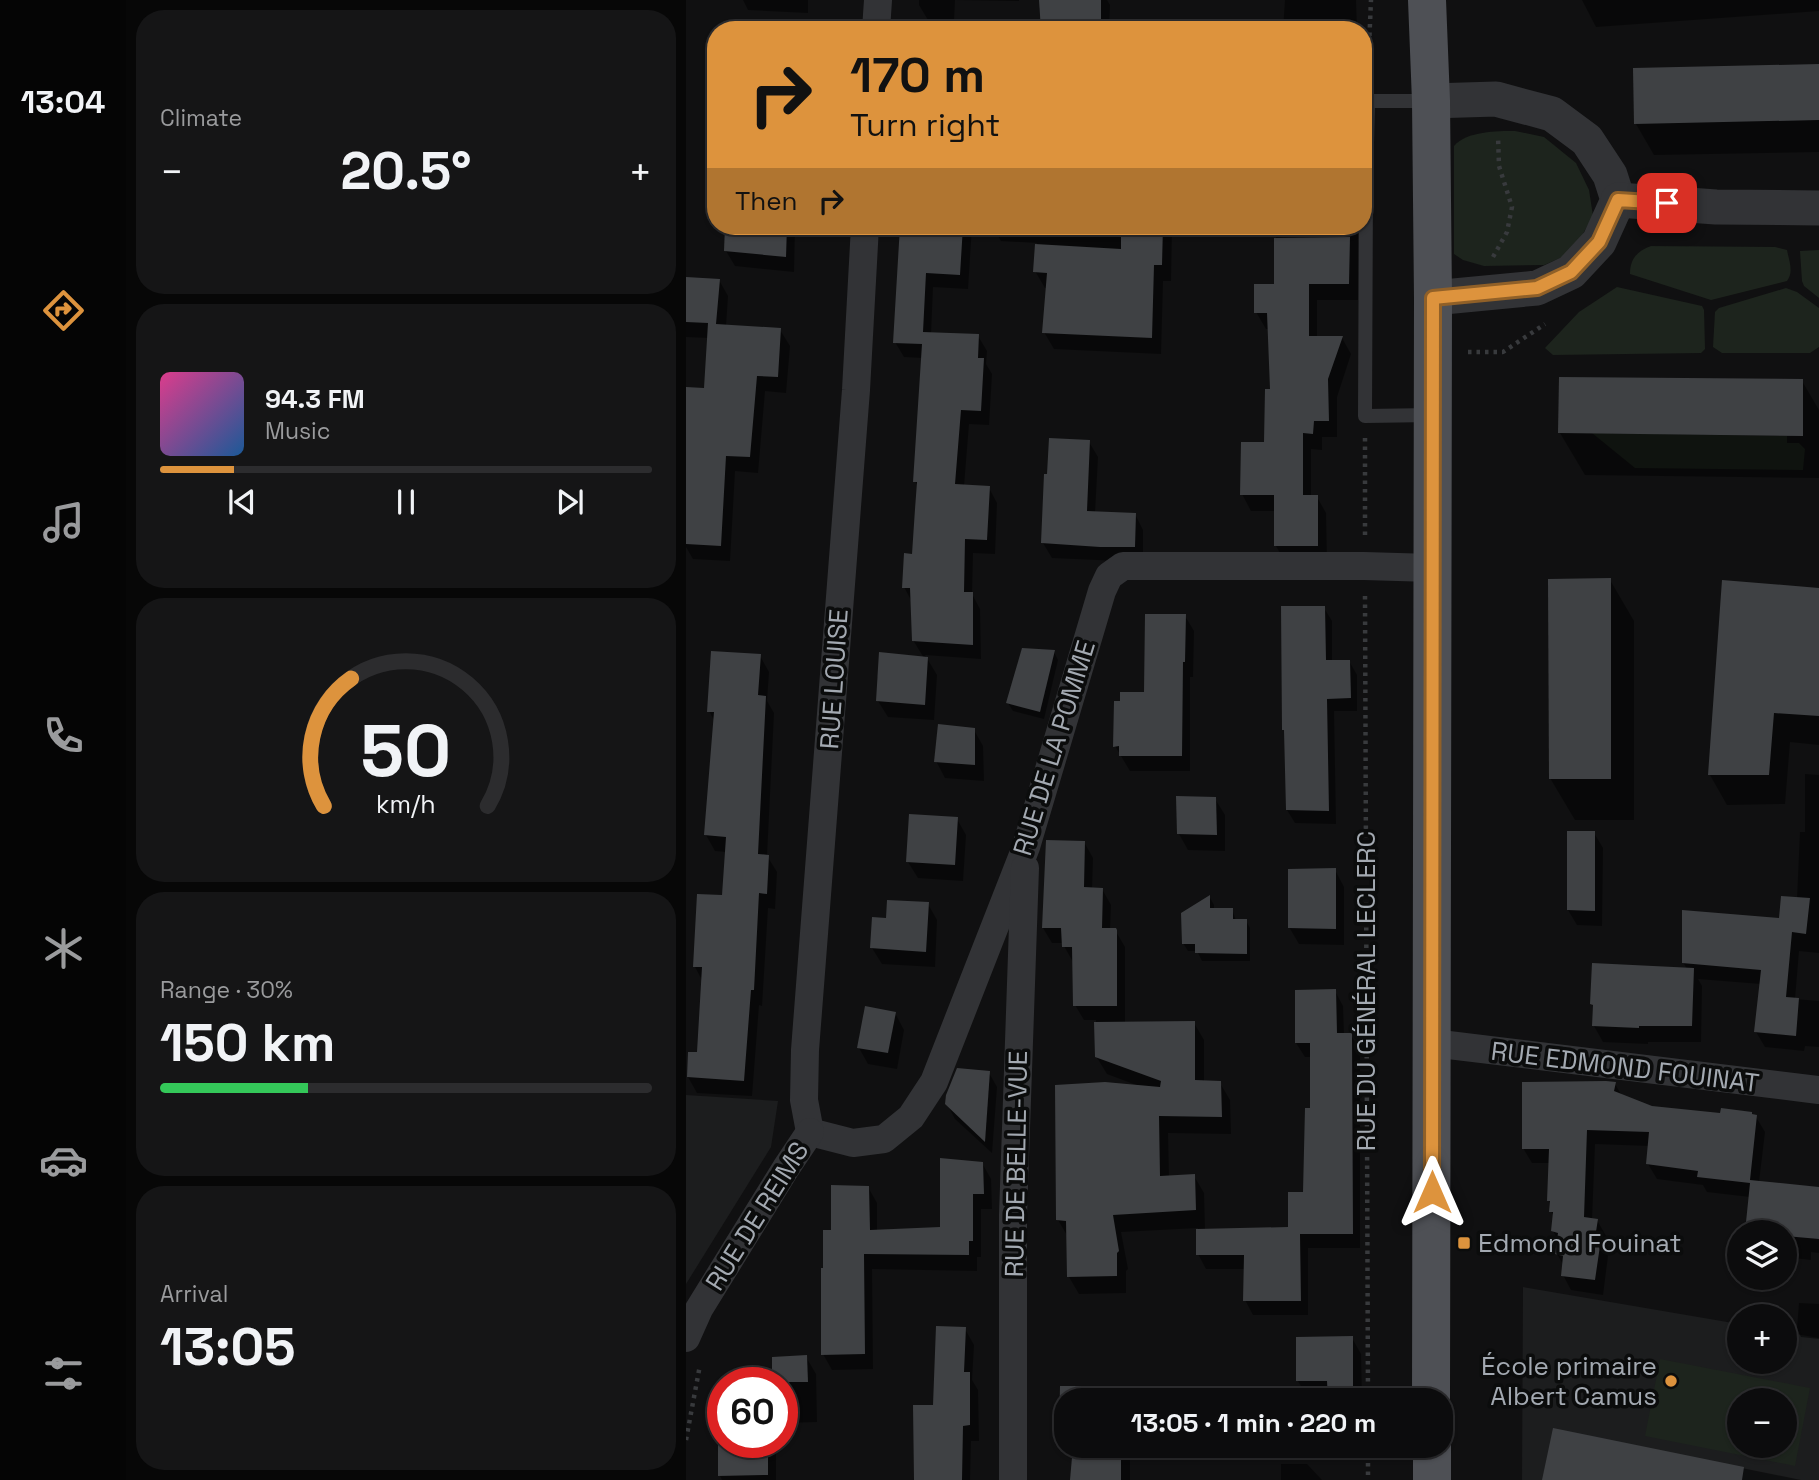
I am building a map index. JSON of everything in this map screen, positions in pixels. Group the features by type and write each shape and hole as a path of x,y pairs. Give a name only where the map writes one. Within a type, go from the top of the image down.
{"main road":[{"path":"1427,0 1433,298 1431,1388"},
{"path":"1432,1458 1432,1480"}],"street":[{"path":"877,21 878,0"},
{"path":"1431,101 1496,99 1552,114 1587,140 1610,175 1618,200 1599,242 1571,272 1537,288 1433,298"},
{"path":"1618,200 1819,208"},
{"name":"RUE LOUISE","path":"810,1132 804,1100 805,1050 856,390 865,235"},
{"name":"RUE DE LA POMME","path":"810,1132 853,1143 884,1139 911,1117 934,1082 1026,848 1102,591 1110,576 1123,566 1432,568"},
{"name":"RUE DE BELLE-VUE","path":"1013,1480 1013,1215 1026,848"},
{"name":"RUE EDMOND FOUINAT","path":"1432,1043 1819,1090"},
{"name":"RUE DE REIMS","path":"686,1338 699,1309 810,1132"}],"lane":[{"path":"1372,100 1431,101"},
{"path":"1366,235 1365,416 1433,415"}],"path":[{"path":"1369,21 1371,0"},
{"path":"1494,292 1493,254 1507,232 1512,207 1499,166 1496,99"},
{"path":"1456,352 1503,352 1545,324"},
{"path":"1365,416 1365,537"},
{"name":"RUE DU GÉNÉRAL LECLERC","path":"1365,595 1368,1388"},
{"path":"1368,1458 1368,1480"}],"shaded area":[{"path":"1515,131 1544,137 1576,163 1589,190 1593,216 1572,253 1544,265 1484,266 1463,260 1454,254 1454,146 1466,137 1474,135"},
{"path":"1651,246 1775,247 1787,250 1790,274 1787,281 1711,300 1630,274 1635,256"},
{"path":"1819,250 1819,298 1804,286 1800,251"},
{"path":"1617,287 1702,306 1705,349 1701,353 1553,355 1545,348 1579,312"},
{"path":"1786,288 1797,292 1819,308 1819,347 1810,353 1722,353 1713,347 1715,312 1719,308"},
{"path":"1592,433 1787,436 1787,443 1799,443 1805,449 1803,470 1635,468"},
{"path":"686,1095 778,1101 771,1147 686,1284"},
{"name":"École primaire Albert Camus","path":"1523,1287 1727,1322 1727,1374 1797,1374 1797,1334 1819,1338 1819,1480 1522,1480"},
{"path":"1660,1359 1810,1388 1797,1456 1797,1388 1727,1388 1727,1452 1645,1436"},
{"path":"1755,1458 1797,1458 1795,1466"}],"building":[{"path":"1039,0 1101,0 1101,21 1040,21"},
{"path":"1819,64 1819,120 1634,124 1633,68"},
{"path":"725,235 787,235 786,257 724,251"},
{"path":"899,235 962,235 960,275 926,273 923,332 979,334 978,358 984,358 981,411 961,410 955,484 990,486 987,540 965,539 964,592 973,592 973,645 912,641 910,588 902,588 904,553 912,554 917,482 913,482 922,344 893,343"},
{"path":"1121,235 1163,235 1162,265 1154,265 1152,338 1042,333 1047,273 1033,272 1035,244 1121,249"},
{"path":"1350,237 1349,284 1309,284 1309,336 1343,336 1328,379 1329,421 1314,421 1313,434 1303,433 1303,495 1318,495 1318,546 1274,546 1274,495 1240,495 1241,442 1264,442 1265,389 1270,389 1267,313 1254,313 1254,284 1274,284 1274,238"},
{"path":"686,277 720,279 716,324 781,328 778,377 757,376 750,457 726,456 721,546 686,544 686,387 704,388 708,323 686,322"},
{"path":"1559,377 1803,379 1803,436 1558,433"},
{"path":"1049,438 1090,440 1087,511 1136,513 1135,547 1041,543 1044,474 1047,474"},
{"path":"1611,578 1611,779 1549,779 1548,579"},
{"path":"1722,580 1819,588 1819,716 1774,713 1769,775 1708,775"},
{"path":"1281,606 1325,606 1326,660 1350,660 1351,698 1327,699 1329,811 1286,810"},
{"path":"1145,614 1186,614 1182,756 1119,756 1119,746 1113,747 1114,701 1120,701 1120,692 1144,692"},
{"path":"1022,648 1055,650 1040,712 1006,703"},
{"path":"711,651 761,654 758,695 766,696 758,854 769,855 767,894 759,893 754,990 751,990 744,1081 687,1077 688,1052 697,1052 702,967 693,967 697,894 722,895 726,837 704,835 714,712 707,712"},
{"path":"879,652 928,657 925,705 876,701"},
{"path":"938,724 975,728 975,765 934,762"},
{"path":"1176,796 1216,797 1217,835 1177,834"},
{"path":"909,814 958,817 955,865 906,862"},
{"path":"1567,831 1595,831 1595,911 1567,910"},
{"path":"1046,840 1085,841 1084,887 1103,888 1102,928 1117,930 1117,1006 1073,1006 1072,947 1062,947 1061,928 1042,928"},
{"path":"1336,868 1336,929 1288,928 1288,869"},
{"path":"1210,895 1210,908 1233,908 1233,919 1247,919 1247,954 1195,953 1195,944 1182,944 1181,913"},
{"path":"1781,896 1810,898 1806,934 1792,932 1786,997 1799,998 1796,1036 1754,1032 1761,970 1682,963 1682,910 1779,918"},
{"path":"887,900 929,902 926,952 870,948 872,917 886,918"},
{"path":"1592,963 1694,968 1692,1026 1592,1026"},
{"path":"1336,989 1337,1033 1352,1033 1353,1234 1300,1234 1301,1301 1243,1301 1244,1255 1196,1255 1196,1229 1288,1227 1288,1192 1303,1192 1305,1108 1310,1108 1310,1043 1295,1043 1295,990"},
{"path":"865,1006 896,1012 888,1053 857,1048"},
{"path":"1195,1021 1195,1080 1221,1081 1222,1117 1159,1116 1160,1176 1195,1174 1196,1210 1113,1215 1119,1251 1117,1276 1067,1277 1066,1221 1056,1220 1055,1085 1105,1082 1160,1087 1161,1081 1095,1057 1094,1022"},
{"path":"957,1068 990,1071 985,1142 945,1104"},
{"path":"1522,1082 1616,1082 1614,1091 1652,1106 1720,1113 1721,1108 1752,1112 1757,1115 1750,1180 1819,1187 1819,1239 1797,1237 1797,1220 1746,1220 1750,1183 1697,1177 1698,1171 1646,1164 1649,1132 1587,1130 1584,1217 1598,1219 1595,1238 1601,1239 1595,1280 1561,1276 1563,1256 1555,1254 1558,1233 1551,1231 1553,1212 1549,1212 1550,1201 1547,1201 1549,1149 1522,1149"},
{"path":"940,1158 983,1162 984,1194 973,1194 973,1241 969,1241 969,1255 864,1254 865,1354 821,1355 823,1230 831,1230 831,1185 869,1186 870,1230 940,1227"},
{"path":"936,1326 966,1327 964,1372 970,1372 970,1425 963,1426 962,1480 914,1480 913,1405 933,1405"},
{"path":"1353,1336 1353,1388 1327,1388 1327,1381 1296,1381 1296,1337"},
{"path":"807,1355 808,1382 798,1382 798,1367 772,1367 772,1357"},
{"path":"1060,1386 1093,1386 1093,1388"},
{"path":"1553,1428 1744,1467 1742,1480 1542,1480"},
{"path":"718,1458 768,1458 768,1475 718,1476"},
{"path":"1072,1458 1121,1458 1121,1480 1070,1480"}],"place":[{"name":"Edmond Fouinat","path":"1464,1243"},
{"name":"École primaire Albert Camus","path":"1671,1381"}],"route":[{"path":"1432,1192 1433,298 1537,288 1571,272 1599,242 1618,200 1667,203"}]}
